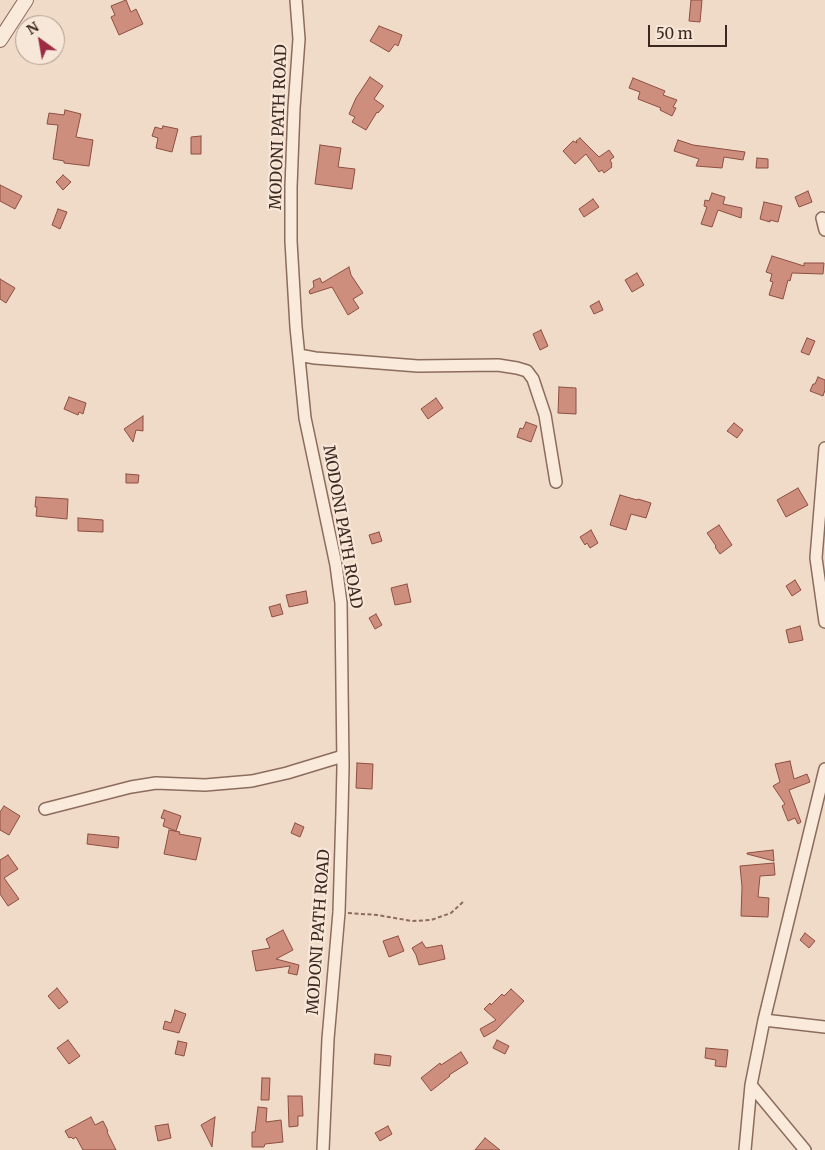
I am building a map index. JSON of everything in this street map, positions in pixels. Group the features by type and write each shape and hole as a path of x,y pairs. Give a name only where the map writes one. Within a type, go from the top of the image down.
{"street":[{"path":"0,40 26,0"},
{"name":"MODONI PATH ROAD","path":"296,0 299,39 294,108 291,240 299,355 305,418 336,565 341,603 343,756 339,912 328,1039 323,1150"},
{"path":"822,218 825,230"},
{"path":"299,355 315,358 418,366 498,365 526,370 533,379 545,415 556,482"},
{"path":"825,448 816,558 825,622"},
{"path":"45,809 148,784 205,785 252,780 287,773 343,756"},
{"path":"745,1150 751,1085 764,1020 825,768"},
{"path":"764,1020 825,1027"},
{"path":"751,1085 805,1150"}],"path":[{"path":"339,912 377,915 412,921 431,920 451,913 464,901"}],"building":[{"path":"126,0 131,12 136,9 143,24 119,35 111,17 115,15 111,6"},
{"path":"691,0 702,0 700,22 689,21"},
{"path":"379,26 402,35 398,46 395,44 389,52 370,41"},
{"path":"370,77 383,86 374,99 384,106 377,112 366,130 352,122 355,117 349,114 356,98"},
{"path":"633,78 665,91 663,95 677,100 673,107 676,108 672,116 660,110 661,108 638,99 640,92 629,88"},
{"path":"65,110 81,114 76,137 93,140 89,166 64,163 64,161 53,159 58,125 47,124 49,113 64,115"},
{"path":"163,126 178,129 172,152 156,148 158,138 152,136 155,127 162,129"},
{"path":"201,136 201,154 191,154 191,137"},
{"path":"580,138 599,157 609,150 614,157 610,160 612,167 604,173 602,170 599,172 586,154 575,164 563,151 573,141 577,143 576,141"},
{"path":"678,140 693,145 745,152 743,160 724,157 722,168 696,166 699,159 674,151"},
{"path":"320,145 341,148 338,167 355,169 352,189 315,184"},
{"path":"757,158 768,159 768,168 756,168"},
{"path":"63,175 71,182 63,190 56,182"},
{"path":"0,185 22,196 15,209 0,201"},
{"path":"808,191 812,202 799,207 795,197"},
{"path":"712,193 725,197 723,204 742,208 741,218 718,210 712,227 701,224 707,207 704,206 705,200 709,201"},
{"path":"593,199 599,207 584,217 579,209"},
{"path":"764,202 782,206 778,222 760,219"},
{"path":"58,209 67,212 60,229 52,225"},
{"path":"772,256 804,266 804,263 824,263 823,274 792,273 783,299 769,295 773,282 770,281 772,274 766,272"},
{"path":"349,267 351,275 363,293 353,299 359,308 348,315 332,287 310,294 309,291 314,287 313,281 320,278 322,283"},
{"path":"637,273 644,285 632,292 625,280"},
{"path":"0,279 15,288 6,303 0,299"},
{"path":"599,301 603,310 594,314 590,306"},
{"path":"541,330 548,346 540,350 533,334"},
{"path":"807,338 815,341 809,355 801,352"},
{"path":"818,377 825,380 823,396 810,391"},
{"path":"559,387 576,388 576,414 558,413"},
{"path":"69,397 86,403 83,414 79,412 78,415 64,409"},
{"path":"436,398 443,408 428,419 421,409"},
{"path":"143,416 143,431 136,430 133,442 124,429"},
{"path":"526,422 537,426 531,442 517,437 520,428 523,429"},
{"path":"734,423 743,430 737,438 727,431"},
{"path":"126,474 139,475 138,483 126,483"},
{"path":"798,488 808,505 786,517 777,500"},
{"path":"620,495 651,503 646,518 631,514 626,530 610,525"},
{"path":"36,497 68,499 67,519 36,516"},
{"path":"78,518 103,520 103,532 78,531"},
{"path":"719,525 732,545 720,554 707,533"},
{"path":"591,530 598,543 590,548 587,543 585,545 580,537"},
{"path":"379,532 382,541 372,544 369,535"},
{"path":"795,580 801,590 792,596 786,586"},
{"path":"407,584 411,602 395,605 391,588"},
{"path":"306,591 308,603 289,607 286,595"},
{"path":"280,604 283,614 272,617 269,607"},
{"path":"376,614 382,625 375,629 369,618"},
{"path":"800,626 803,640 789,643 786,630"},
{"path":"790,761 794,779 807,774 810,782 789,790 801,822 798,824 795,818 788,821 782,806 785,804 773,786 780,782 775,764"},
{"path":"357,763 373,764 372,789 356,788"},
{"path":"4,806 20,816 9,835 0,830 0,812"},
{"path":"164,810 181,816 176,831 163,826 165,819 161,818"},
{"path":"295,823 304,827 300,837 291,833"},
{"path":"169,830 201,838 196,860 164,854"},
{"path":"88,834 119,837 118,848 87,844"},
{"path":"773,850 774,861 747,854 747,853"},
{"path":"8,855 18,869 4,878 19,899 8,906 0,894 0,860"},
{"path":"774,863 775,875 760,876 758,897 769,898 768,917 741,916 742,887 740,866"},
{"path":"283,930 293,950 276,959 299,965 297,975 288,973 290,966 256,971 252,951 270,948 266,939"},
{"path":"805,933 815,941 809,948 800,940"},
{"path":"398,936 404,951 389,957 383,941"},
{"path":"422,942 426,948 442,945 445,959 419,965 412,948"},
{"path":"57,988 68,1002 59,1009 48,996"},
{"path":"511,989 524,1001 496,1030 484,1037 480,1029 496,1020 484,1009"},
{"path":"175,1010 186,1014 179,1033 163,1029 165,1021 171,1023"},
{"path":"68,1040 80,1056 69,1064 57,1048"},
{"path":"497,1040 509,1046 505,1054 493,1048"},
{"path":"178,1041 187,1043 184,1056 175,1054"},
{"path":"706,1048 728,1050 726,1067 715,1066 716,1060 705,1058"},
{"path":"461,1052 468,1063 449,1075 431,1091 421,1078 440,1063 441,1065"},
{"path":"375,1054 391,1056 390,1066 374,1064"},
{"path":"262,1078 270,1078 269,1100 261,1100"},
{"path":"288,1096 302,1096 303,1116 298,1116 298,1126 289,1127"},
{"path":"258,1107 267,1108 266,1122 281,1120 283,1142 265,1144 264,1147 252,1147 252,1132 255,1132"},
{"path":"91,1117 95,1125 103,1121 116,1150 83,1150 76,1137 73,1139 69,1138 65,1131"},
{"path":"215,1117 212,1147 201,1125"},
{"path":"168,1124 171,1138 158,1141 155,1126"},
{"path":"388,1126 392,1134 380,1141 375,1133"},
{"path":"485,1138 500,1150 475,1150"}]}
